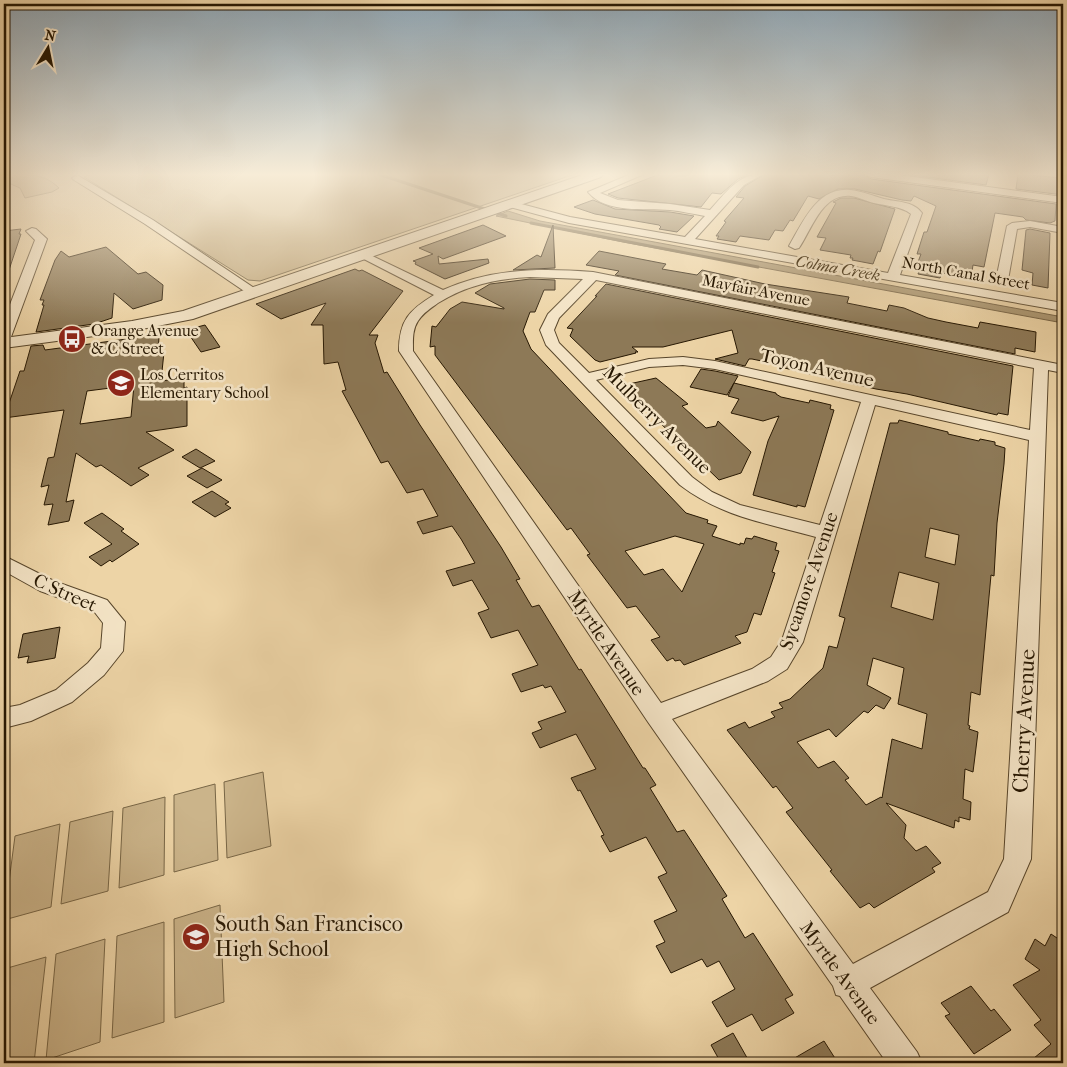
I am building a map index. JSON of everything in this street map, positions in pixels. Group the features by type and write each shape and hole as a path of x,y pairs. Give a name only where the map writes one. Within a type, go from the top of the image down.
{"street":[{"path":"152,224 254,292"},
{"path":"4,343 80,334 170,318 254,292 452,224"},
{"name":"North Canal Street","path":"592,224 1063,306"},
{"path":"688,240 703,224"},
{"path":"795,246 810,224"},
{"path":"893,276 913,224"},
{"path":"1002,280 1012,226 1030,224 1063,230"},
{"path":"4,337 41,239 32,232"},
{"path":"362,254 442,294"},
{"name":"Mayfair Avenue","path":"442,294 477,281 514,274 560,273 593,276 1052,366"},
{"name":"Mulberry Avenue","path":"593,276 553,317 547,330 553,345 686,481 706,496 734,509 826,533"},
{"name":"Myrtle Avenue","path":"442,294 417,312 408,328 406,351 656,716 847,984 906,1063"},
{"name":"Toyon Avenue","path":"587,378 649,363 683,360 715,365 1038,437"},
{"name":"Cherry Avenue","path":"847,984 998,902 1017,859 1038,437 1052,366"},
{"name":"Sycamore Avenue","path":"656,716 760,675 779,663 792,642 870,400"},
{"name":"C Street","path":"4,564 47,586 100,606 114,622 112,651 96,669 64,696 23,714 4,718"}],"shaded area":[{"path":"159,224 428,224 260,281 248,280"},
{"path":"534,224 555,224 1063,317 1063,323 623,242"},
{"path":"263,772 271,846 227,858 224,782"},
{"path":"215,784 218,860 174,872 174,795"},
{"path":"165,797 164,875 119,888 123,808"},
{"path":"113,811 108,891 61,904 70,822"},
{"path":"60,824 51,907 4,920 15,836"},
{"path":"220,905 224,1002 175,1018 174,919"},
{"path":"164,922 164,1022 112,1038 117,936"},
{"path":"105,939 100,1042 46,1060 56,954"},
{"path":"46,957 34,1063 4,1063 4,969"}],"building":[{"path":"652,224 686,224 677,232 659,229 661,227"},
{"path":"725,224 788,224 783,231 775,230 769,240 740,236 736,242 717,239 719,236 716,236"},
{"path":"824,224 890,224 880,252 878,251 873,264 852,260 853,258 850,258 851,255 820,250 826,238 817,237"},
{"path":"930,224 993,224 984,267 973,265 971,278 942,273 940,278 918,274 919,271 915,270 921,254 917,254 924,232 927,232"},
{"path":"483,225 506,236 443,259 438,256 439,264 488,259 489,263 445,279 415,264 416,262 413,261 433,254 419,248"},
{"path":"553,225 555,268 513,270 537,255 541,257"},
{"path":"21,229 6,279 4,278 4,231"},
{"path":"1026,230 1050,233 1048,288 1032,285 1033,273 1022,270"},
{"path":"106,247 138,274 146,272 163,285 162,300 133,309 114,293 112,318 94,324 36,332 44,305 42,305 44,300 40,300 55,260 61,251 69,257"},
{"path":"599,251 666,264 662,269 697,275 702,270 765,284 849,297 847,303 887,311 889,305 904,308 928,318 978,328 980,322 1036,332 1035,352 1015,348 1015,354 615,275 619,271 586,265"},
{"path":"355,269 362,270 403,291 369,335 378,335 375,343 384,373 387,372 501,547 520,579 516,580 532,607 539,605 579,670 581,669 643,768 645,768 656,785 650,788 677,832 684,830 727,896 722,899 745,938 753,933 793,995 785,999 794,1013 762,1031 752,1014 727,1027 712,1002 735,989 719,961 707,967 702,959 671,973 656,946 665,942 654,921 677,911 658,877 667,873 646,837 610,852 601,836 604,835 580,790 578,791 571,778 596,769 576,734 540,748 532,733 542,729 538,722 566,712 551,686 545,688 543,685 521,692 512,674 538,665 518,630 491,638 478,613 489,609 472,580 453,586 446,571 475,563 452,526 423,534 417,522 438,516 423,489 407,493 388,461 381,463 342,391 346,390 338,362 324,364 323,325 311,325 326,303 281,319 256,304"},
{"path":"530,279 555,280 555,290 544,290 535,312 530,312 523,331 531,349 686,513 708,520 707,523 717,526 712,536 740,545 740,543 744,544 746,538 752,539 754,536 777,543 775,550 779,551 772,572 775,573 761,615 754,613 747,632 735,636 741,643 684,665 680,660 675,661 673,658 667,661 651,640 660,637 636,606 627,608 587,555 590,554 571,528 567,530 435,355 435,346 430,347 432,326 436,327 450,309 462,302 504,309 475,293 490,284","holes":["675,536 704,544 682,592 663,569 644,575 625,551"]},
{"path":"606,284 1013,366 1008,415 998,413 997,415 907,394 876,389 752,359 749,359 745,366 715,359 738,353 732,330 663,347 632,347 638,352 600,362 595,360 570,336 573,329 567,328"},
{"path":"205,325 220,347 201,352 186,330"},
{"path":"149,336 149,338 159,337 158,353 164,352 161,381 184,378 184,388 187,387 187,426 146,432 174,450 138,468 149,475 131,486 101,465 96,467 76,453 66,502 74,500 69,521 48,525 53,504 44,505 49,485 41,487 48,458 54,457 64,410 4,418 20,371 24,371 31,346 43,345 45,350","holes":["134,385 131,417 80,424 87,391"]},
{"path":"701,369 738,376 727,395 690,387"},
{"path":"656,378 688,404 682,406 706,428 716,426 718,421 751,452 741,473 719,480 624,388 632,386 629,384"},
{"path":"734,383 776,393 781,397 809,403 810,400 831,405 830,409 834,410 805,507 797,505 797,507 753,495 768,441 779,416 763,421 731,413 739,399 728,396"},
{"path":"899,420 948,432 948,434 979,441 980,439 995,442 995,445 1005,448 1004,464 997,523 994,576 991,575 980,695 971,692 968,725 970,726 969,729 978,732 973,772 965,769 963,799 971,802 970,820 959,817 959,822 955,820 954,828 886,803 906,825 904,838 916,851 926,846 941,863 932,868 935,872 874,908 869,903 860,908 786,812 793,808 776,786 773,788 727,730 745,722 749,728 775,717 771,712 783,708 779,703 790,699 823,668 829,646 837,648 845,618 839,616 890,423 898,423","holes":["930,528 959,535 955,565 925,557","899,572 939,583 933,620 891,607","873,658 904,668 898,704 927,714 922,749 892,739 882,798 866,805 845,780 849,778 834,761 818,768 797,742 829,729 836,737 864,711 868,713 876,705 884,709 891,698 867,685"]},
{"path":"196,449 215,461 200,468 182,457"},
{"path":"202,468 222,480 207,488 187,476"},
{"path":"212,491 229,502 225,504 231,508 215,517 192,502"},
{"path":"102,513 124,529 121,531 139,544 112,562 110,560 101,566 89,557 112,544 84,523"},
{"path":"60,627 55,658 27,663 29,656 18,658 23,634"},
{"path":"1051,934 1063,942 1063,1063 1028,1063 1051,1044 1034,1025 1041,1020 1013,985 1040,970 1025,959 1035,939 1045,946"},
{"path":"971,986 991,1011 994,1009 1011,1030 974,1054 945,1016 950,1014 941,1003"},
{"path":"733,1033 750,1063 721,1063 711,1045"},
{"path":"824,1041 838,1063 786,1063"}],"waterway":[{"name":"Colma Creek","path":"535,224 758,267"}],"place":[{"name":"Orange Avenue & C Street","path":"72,339"},
{"name":"Los Cerritos Elementary School","path":"121,383"},
{"name":"South San Francisco High School","path":"196,937"}]}
